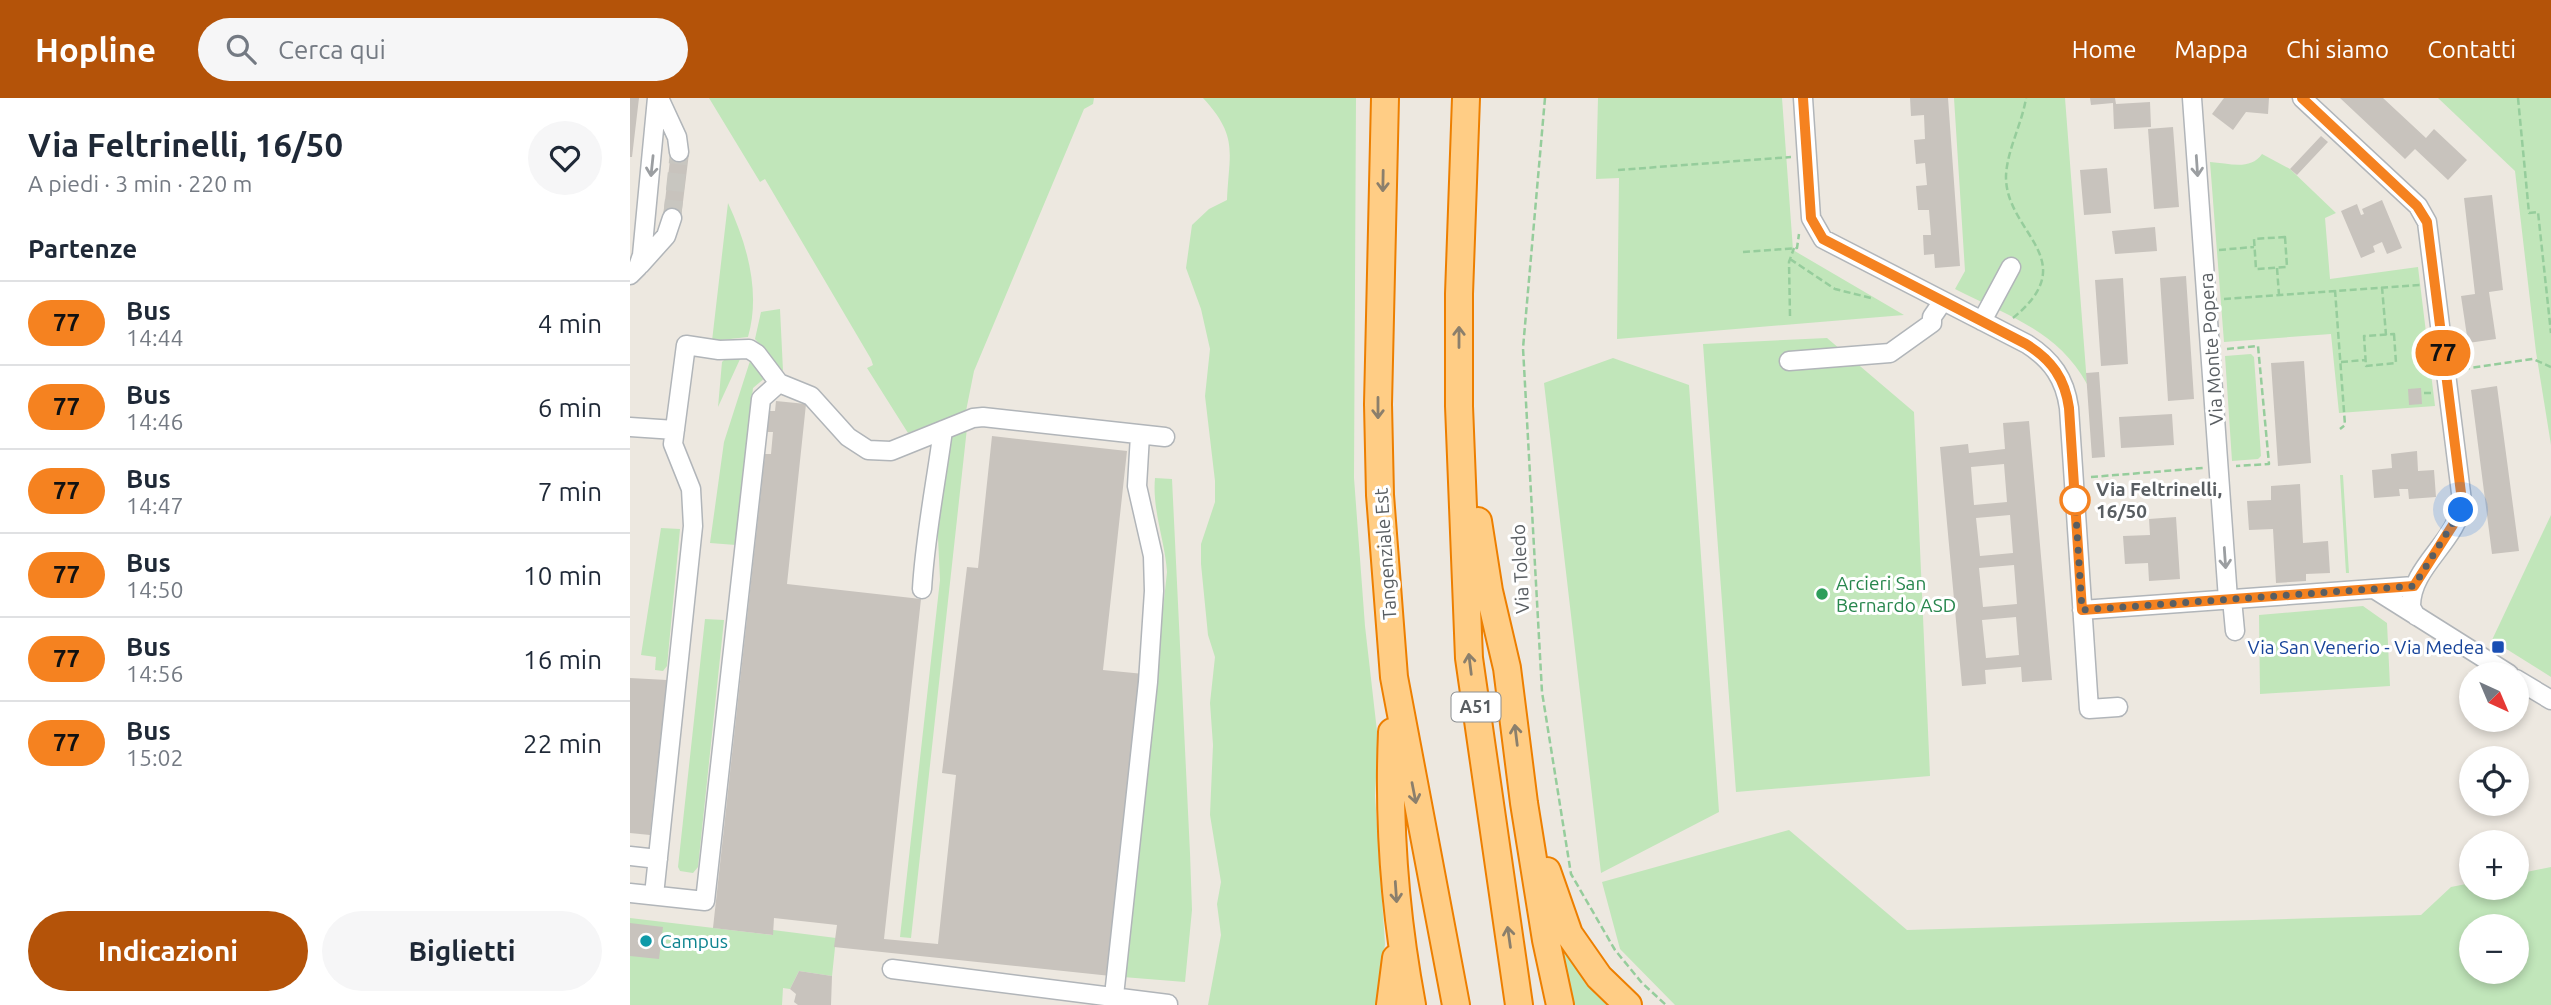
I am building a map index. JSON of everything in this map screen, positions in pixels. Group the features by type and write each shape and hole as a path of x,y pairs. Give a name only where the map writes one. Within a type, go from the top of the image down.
{"highway":[{"name":"A51","path":"1466,98 1459,294 1469,658 1519,1005"},
{"name":"Tangenziale Est","path":"1384,103 1378,404 1380,495 1394,677 1456,1005"},
{"path":"1460,406 1489,591 1507,668 1524,803 1546,940 1560,1005"},
{"path":"1394,677 1389,803 1399,936 1412,1005"},
{"path":"1524,803 1569,934 1600,977 1628,1005"},
{"path":"1390,1005 1399,936"}],"street":[{"path":"658,98 677,137 679,152"},
{"path":"634,271 646,216 658,98"},
{"path":"1803,98 1811,218 1816,231 1823,239 2040,352 2051,363 2067,391 2089,709 2118,706"},
{"name":"Via Monte Popera","path":"2192,98 2230,599 2235,631"},
{"path":"2302,98 2417,206 2427,222 2462,501 2458,517 2414,586 2411,607 2416,615"},
{"path":"634,271 666,236 672,218"},
{"path":"1982,321 2011,267"},
{"path":"1789,361 1890,353 1932,323 1932,317 1943,301"},
{"path":"654,895 693,526 691,489 673,444 686,345 719,350 749,349 757,354 779,383 811,396 848,437 868,450 891,451 983,417 1165,438"},
{"path":"630,892 705,901 761,399 779,383"},
{"path":"630,427 675,430"},
{"path":"922,589 925,536 934,498 943,430"},
{"path":"1114,1001 1154,591 1153,556 1137,486 1140,435"},
{"path":"2082,610 2414,586"},
{"path":"2374,589 2490,662"},
{"path":"2529,687 2551,700"},
{"path":"630,856 658,859"},
{"path":"892,969 1114,1001 1168,1004"}],"path":[{"name":"Via Toledo","path":"1545,98 1523,348 1538,648 1572,874 1615,950 1667,1005"},
{"path":"2008,321 2032,299 2042,268 2039,248 2011,202 2007,183 2007,168 2026,98"},
{"path":"2518,98 2529,213 2538,212 2551,333"},
{"path":"1618,170 1791,157"},
{"path":"1790,316 1790,259 1799,234"},
{"path":"2285,237 2287,267 2256,270 2254,247 2254,239 2285,237"},
{"path":"2214,250 2254,247"},
{"path":"1743,252 1794,248"},
{"path":"1790,259 1835,289 1871,298"},
{"path":"2277,268 2279,295"},
{"path":"2217,299 2423,285"},
{"path":"2382,287 2386,334"},
{"path":"2336,290 2345,425 2340,429"},
{"path":"2386,334 2394,334 2396,363 2366,366 2364,336 2386,334"},
{"path":"2221,350 2258,346 2269,464 2230,467"},
{"path":"2456,369 2533,359 2551,366"},
{"path":"2341,362 2365,360"},
{"path":"2424,393 2436,393"},
{"path":"2090,477 2206,467"}],"green space":[{"path":"709,98 1094,98 1093,104 1084,109 974,371 966,411 908,433 867,368 873,365 871,359 765,179 760,182"},
{"path":"1203,98 1356,98 1354,478 1365,626 1378,740 1375,796 1385,944 1377,1005 1208,1005 1221,935 1217,904 1221,882 1210,815 1213,745 1210,703 1215,657 1208,635 1201,544 1215,502 1215,481 1205,396 1210,349 1201,309 1186,268 1192,225 1209,209 1227,200 1230,157 1227,135 1222,124"},
{"path":"1598,98 1782,98 1793,250 1904,315 1617,339 1619,178 1596,179"},
{"path":"1954,98 2065,98 2087,384 2075,366 2046,337 2030,326 1955,289 1965,271"},
{"path":"2438,98 2551,98 2551,445 2536,352 2515,171"},
{"path":"2262,154 2290,169 2336,213 2325,218 2330,279 2418,267 2435,406 2339,413 2331,334 2224,342 2210,162 2245,164 2251,163"},
{"path":"728,203 750,268 752,320 748,337 712,341"},
{"path":"780,309 783,371 755,339 761,312"},
{"name":"Arcieri San Bernardo ASD","path":"1827,338 1914,412 1930,776 1736,792 1703,344"},
{"path":"2251,354 2254,357 2261,456 2258,459 2232,461 2225,356"},
{"path":"741,357 718,407 722,362 726,358"},
{"path":"1613,358 1689,385 1719,812 1601,873 1544,383"},
{"path":"750,361 765,378 753,388 736,545 710,543 724,442"},
{"path":"967,428 911,938 900,937 940,580 937,516 946,438"},
{"path":"2340,475 2343,475 2349,573 2346,573"},
{"path":"1155,478 1172,479 1192,910 1185,982 1123,977 1167,572 1155,502"},
{"path":"2551,515 2551,677 2492,640"},
{"path":"661,528 680,529 667,666 663,671 655,670 656,657 641,655"},
{"path":"2363,606 2387,623 2390,686 2260,694 2259,615"},
{"path":"705,619 724,620 698,867 693,873 680,871 678,867"},
{"path":"1789,830 1907,930 2421,915 2451,887 2459,885 2459,900 2529,900 2529,872 2551,867 2551,1005 1675,1005 1620,949 1602,882"},
{"path":"1552,907 1620,1005 1572,1005"},
{"path":"630,918 772,935 773,930 836,938 832,976 799,971 790,989 783,988 782,1005 630,1005"}],"building":[{"path":"630,98 639,98 632,157 630,157"},
{"path":"1910,98 1948,98 1960,266 1935,268 1934,254 1924,255 1923,235 1931,235 1929,210 1918,210 1916,186 1927,185 1925,163 1916,164 1914,140 1925,139 1924,115 1911,116"},
{"path":"2090,98 2115,98 2116,104 2150,102 2151,127 2114,129 2113,103 2091,105"},
{"path":"2224,98 2269,98 2268,114 2246,112 2233,130 2212,114"},
{"path":"2340,98 2383,98 2426,138 2434,129 2467,160 2448,180 2415,149 2405,159"},
{"path":"2173,127 2179,207 2154,209 2148,129"},
{"path":"2321,136 2328,142 2297,175 2290,169"},
{"path":"671,152 689,153 681,218 663,217"},
{"path":"2107,168 2111,213 2084,215 2080,170"},
{"path":"2492,195 2503,290 2489,292 2496,339 2468,343 2461,296 2475,294 2464,198"},
{"path":"2382,200 2402,248 2387,254 2382,242 2373,246 2375,252 2361,258 2341,211 2357,204 2361,215 2364,214 2362,209"},
{"path":"2155,227 2157,251 2115,254 2112,231"},
{"path":"2186,276 2194,399 2168,401 2160,278"},
{"path":"2123,278 2128,364 2101,366 2095,280"},
{"path":"2304,361 2311,463 2278,466 2271,363"},
{"path":"2099,372 2105,457 2092,458 2086,373"},
{"path":"2497,386 2519,551 2492,554 2471,390"},
{"path":"2421,388 2422,404 2409,405 2408,389"},
{"path":"776,401 806,404 787,584 921,599 884,939 938,944 956,775 942,773 967,567 978,568 992,436 1127,451 1103,670 1144,674 1111,976 834,947 837,925 774,918 773,935 713,928 765,454 771,454 773,432 766,432 767,411 775,411"},
{"path":"2172,414 2174,445 2121,448 2119,417"},
{"path":"2029,421 2052,680 2022,682 2021,667 1985,670 1986,684 1962,686 1940,447 1968,444 1969,453 2005,449 2003,423","holes":["2004,464 2007,502 1974,505 1971,467","2010,515 2013,553 1980,556 1976,518","2014,565 2017,604 1983,607 1979,568","2016,617 2019,655 1986,658 1982,620"]},
{"path":"2417,451 2418,471 2434,470 2436,497 2409,499 2408,489 2399,489 2400,496 2374,498 2372,470 2392,468 2391,454"},
{"path":"2300,484 2303,543 2328,541 2330,573 2306,574 2306,581 2276,583 2273,529 2249,530 2247,501 2271,500 2271,486"},
{"path":"2176,517 2180,579 2149,581 2148,563 2125,564 2123,536 2150,535 2149,519"},
{"path":"630,678 667,680 650,835 630,833"},
{"name":"Campus","path":"630,923 663,927 659,959 630,956"},
{"path":"799,971 832,976 831,1005 798,1005 794,1002 796,994 790,989"}],"tunnel":[{"path":"672,218 679,152"}],"bus line":[{"name":"77","path":"1803,98 1811,218 1816,231 1823,239 2040,352 2060,377 2067,391 2069,408 2082,610 2414,586 2458,517 2462,501 2427,222 2417,206 2302,98"}],"place":[{"name":"Via Feltrinelli, 16/50","path":"2075,500"},
{"name":"Arcieri San Bernardo ASD","path":"1822,594"},
{"name":"Via San Venerio - Via Medea","path":"2498,647"},
{"name":"Campus","path":"646,941"}],"route":[{"path":"2075,500 2082,610 2414,586 2461,510"}]}
